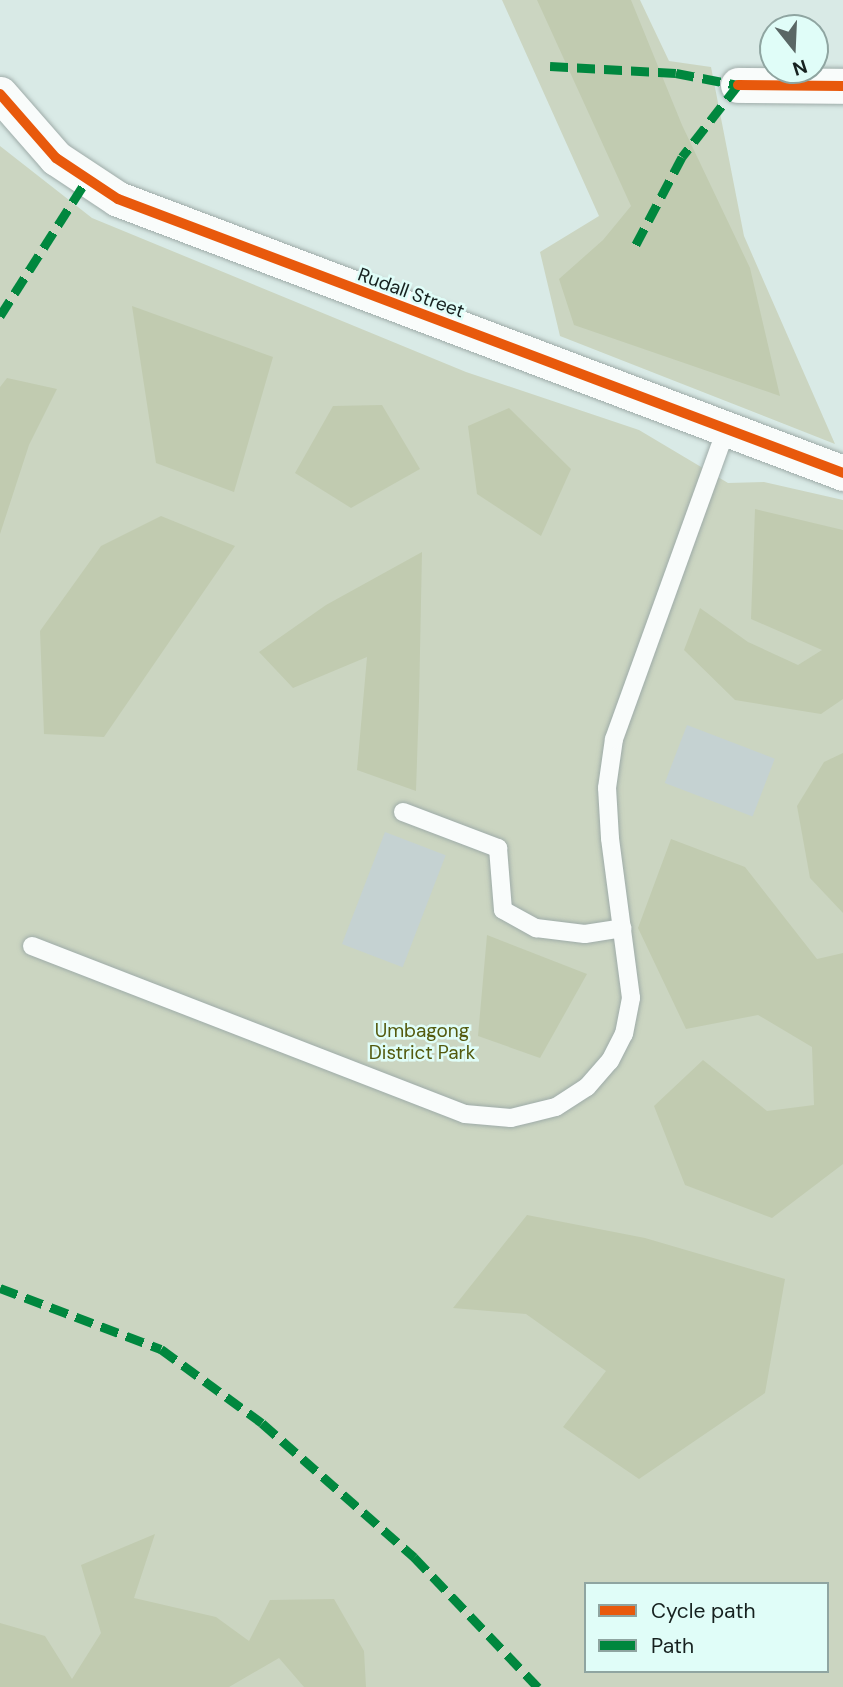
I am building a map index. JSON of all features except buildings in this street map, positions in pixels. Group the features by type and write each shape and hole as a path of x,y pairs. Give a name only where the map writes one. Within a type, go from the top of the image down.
{"street":[{"path":"738,85 843,86"},
{"name":"Rudall Street","path":"0,94 56,158 118,199 843,473"}],"lane":[{"path":"32,946 465,1114 511,1118 556,1107 587,1087 610,1061 624,1034 632,998 609,826 607,788 614,739 726,430"},
{"path":"403,812 498,848 503,910 536,928 585,934 623,928"}],"green space":[{"path":"502,0 640,0 669,61 711,67 744,236 835,444 560,336 540,252 599,216"},
{"path":"537,0 631,0 682,125 750,268 780,396 574,325 559,279 603,240 631,206"},
{"name":"Umbagong District Park","path":"0,146 92,218 466,372 639,430 728,483 764,482 843,500 843,1687 0,1687"},
{"path":"132,306 273,357 234,492 156,463"},
{"path":"7,378 57,389 29,445 0,534 0,387"},
{"path":"382,405 420,469 351,508 295,473 333,406"},
{"path":"509,408 571,469 541,536 477,494 468,426"},
{"path":"755,509 843,530 843,699 821,714 735,700 684,650 700,608 748,642 798,665 822,650 751,619"},
{"path":"161,516 235,546 104,737 44,734 40,631 101,546"},
{"path":"422,552 416,791 357,770 367,657 293,688 259,652 326,605"},
{"path":"843,753 843,913 810,878 797,806 824,762"},
{"path":"671,839 745,867 817,959 843,953 843,1164 772,1218 685,1185 654,1106 703,1060 767,1111 814,1105 812,1047 758,1015 686,1029 638,928"},
{"path":"487,935 587,974 540,1058 478,1036"},
{"path":"527,1215 645,1238 785,1279 765,1393 639,1479 563,1427 606,1371 526,1314 453,1308"},
{"path":"155,1534 134,1598 216,1617 249,1641 270,1600 334,1599 364,1651 366,1687 304,1687 279,1658 229,1687 0,1687 0,1623 45,1636 72,1679 101,1633 81,1565"}],"marked path":[{"path":"550,66 676,73 738,85 682,157 633,250"},
{"path":"0,316 86,181"},
{"path":"0,1288 161,1349 262,1423 414,1557 538,1687"}],"cycle path":[{"path":"738,85 843,86"},
{"path":"0,94 56,158 118,199 843,473"}]}
